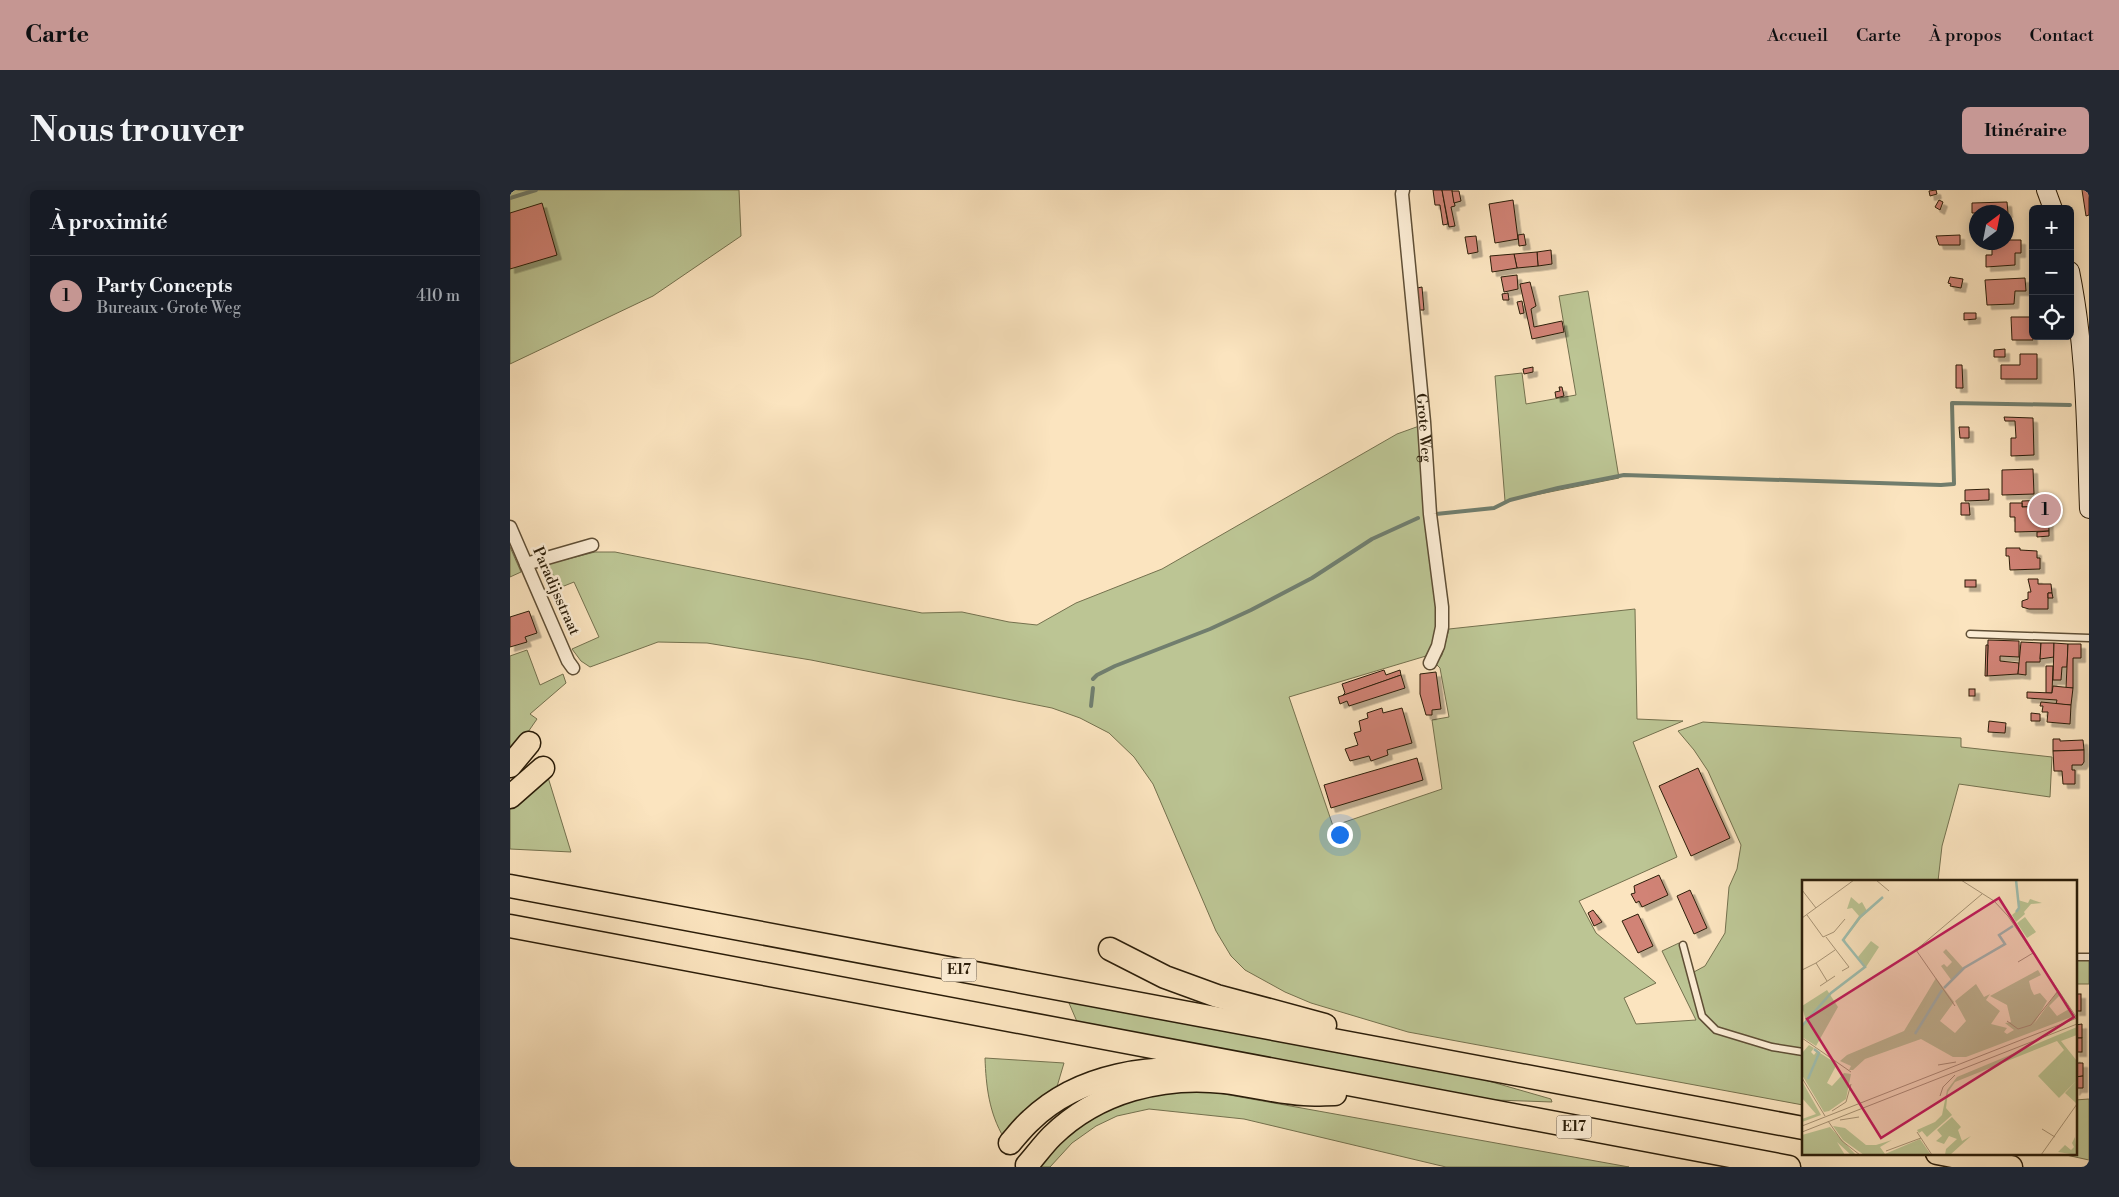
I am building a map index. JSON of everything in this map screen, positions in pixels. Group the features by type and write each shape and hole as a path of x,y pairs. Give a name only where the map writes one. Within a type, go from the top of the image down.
{"highway":[{"path":"510,766 529,743"},
{"path":"510,797 543,768"},
{"name":"E17","path":"510,886 1802,1128"},
{"name":"E17","path":"510,926 1789,1167"},
{"path":"1110,949 1165,977 1217,996 1326,1025 1408,1054"},
{"path":"1010,1143 1031,1120 1059,1099 1094,1083 1124,1073 1164,1069 1214,1072 1335,1094"},
{"path":"1028,1165 1052,1136 1073,1118 1099,1102 1151,1084 1170,1081 1222,1082 1303,1094 1335,1094 1360,1087"},
{"path":"1943,1154 2011,1167"}],"main road":[{"path":"2046,190 2052,205"},
{"path":"2074,293 2084,363 2089,509"}],"street":[{"name":"Grote Weg","path":"1404,190 1402,194 1424,422 1430,514 1442,608 1442,627 1438,646 1430,663"},
{"name":"Paradijsstraat","path":"510,527 573,668"},
{"path":"526,564 592,546"}],"lane":[{"path":"1970,634 2089,638"},
{"path":"1683,945 1702,1016 1716,1030 1772,1047 1802,1052"},
{"path":"2076,957 2089,957"}],"green space":[{"path":"510,190 739,190 741,236 653,296 510,364"},
{"path":"1588,291 1619,478 1505,501 1495,376 1522,373 1526,404 1576,395 1559,296"},
{"path":"1422,425 1441,621 1437,636 1426,656 1289,697 1333,826 1442,789 1432,720 1449,717 1440,668 1436,664 1442,655 1449,629 1635,609 1637,719 1683,721 1633,742 1677,857 1579,901 1596,933 1656,983 1624,998 1636,1024 1696,1020 1662,951 1679,943 1692,973 1705,966 1725,933 1729,887 1737,869 1741,845 1708,771 1678,731 1703,722 1961,738 1961,747 2052,757 2050,797 1959,784 1942,846 1938,880 1802,880 1802,1105 1408,1032 1311,1003 1285,992 1245,970 1231,956 1216,931 1153,784 1134,757 1109,733 1080,718 1052,708 811,660 707,643 658,642 590,667 581,661 572,649 599,637 574,582 559,588 548,564 595,552 615,552 922,613 962,612 1009,622 1037,625 1076,603 1162,569 1397,434"},
{"path":"510,547 521,572 510,577"},
{"path":"527,650 540,685 563,674 566,683 530,714 537,719 510,758 510,656"},
{"path":"547,774 571,852 510,849 510,806"},
{"path":"2082,958 2089,960 2089,984 2076,984 2076,960"},
{"path":"1066,996 1471,1076 1551,1099 1552,1102 1495,1100 1078,1024"},
{"path":"985,1058 1064,1063 1056,1090 1004,1138 995,1119 989,1099"},
{"path":"1207,1091 1629,1167 1446,1167 1244,1119 1149,1109 1117,1116 1096,1126 1072,1143 1050,1167 1037,1167 1072,1128 1094,1112 1153,1093"},
{"path":"2089,1099 2089,1160 2062,1154 2076,1154 2076,1100"}],"building":[{"path":"1433,190 1442,190 1448,224 1443,225 1440,205 1435,205"},
{"path":"1442,190 1452,190 1455,206 1451,207 1455,226 1449,227"},
{"path":"1936,190 1937,194 1930,196 1929,191"},
{"path":"2082,190 2089,190 2089,215 2086,216"},
{"path":"1452,191 1459,191 1461,201 1454,203"},
{"path":"1513,200 1518,239 1495,243 1489,204"},
{"path":"1939,200 1943,202 1940,210 1935,207"},
{"path":"2007,202 2007,205 1972,205 1972,203"},
{"path":"542,203 557,255 510,269 510,213"},
{"path":"1524,234 1526,245 1519,246 1518,235"},
{"path":"1960,235 1960,245 1939,245 1936,236"},
{"path":"1476,236 1478,252 1468,254 1465,237"},
{"path":"2014,240 2021,240 2021,253 2015,253 2015,265 1986,267 1986,255 1992,255 1992,250 2014,250"},
{"path":"1551,250 1552,264 1538,266 1537,252"},
{"path":"1537,252 1538,266 1517,268 1514,254"},
{"path":"1514,254 1517,268 1492,272 1490,256"},
{"path":"1517,275 1518,289 1504,292 1501,277"},
{"path":"1950,277 1963,279 1961,288 1950,286 1951,284 1948,283"},
{"path":"2025,278 2026,291 2015,291 2014,304 1987,305 1985,280"},
{"path":"1530,282 1536,306 1531,309 1534,327 1562,321 1564,332 1532,339 1520,284"},
{"path":"1422,287 1424,310 1419,310 1417,288"},
{"path":"1508,293 1509,300 1503,300 1502,294"},
{"path":"1522,301 1524,313 1520,314 1517,302"},
{"path":"1964,313 1976,313 1976,319 1964,320"},
{"path":"2011,317 2029,317 2029,340 2012,340"},
{"path":"2005,349 2005,357 1994,357 1994,350"},
{"path":"2020,354 2037,354 2037,379 2001,379 2001,365 2020,365"},
{"path":"1956,365 1962,365 1963,388 1956,388"},
{"path":"1533,367 1533,372 1524,374 1523,369"},
{"path":"1559,387 1562,387 1564,396 1556,398 1555,392 1560,391"},
{"path":"2004,417 2033,418 2034,455 2011,456 2011,438 2016,438 2015,421 2005,421"},
{"path":"1959,427 1969,427 1969,438 1960,438"},
{"path":"2033,469 2034,494 2002,495 2002,470"},
{"path":"1989,489 1989,500 1965,501 1965,490"},
{"path":"2048,500 2048,506 2022,507 2022,501"},
{"path":"1961,503 1969,503 1970,515 1961,515"},
{"path":"2010,503 2022,503 2022,507 2048,506 2049,531 2015,532 2015,517 2010,517"},
{"path":"2049,531 2049,536 2037,537 2037,532"},
{"path":"2006,548 2037,551 2037,558 2040,558 2040,569 2010,570 2009,556 2006,556"},
{"path":"2028,579 2038,579 2038,584 2051,584 2052,593 2048,593 2048,609 2022,607 2022,601 2028,599 2028,592 2031,592"},
{"path":"1965,580 1976,580 1976,587 1965,587"},
{"path":"2048,593 2052,593 2053,598 2048,598"},
{"path":"529,611 537,633 525,637 527,642 510,647 510,617"},
{"path":"1988,640 2019,641 2019,657 2000,656 2000,661 2019,663 2018,674 1987,676"},
{"path":"2021,642 2041,643 2040,662 2026,662 2026,675 2018,674"},
{"path":"2041,643 2054,643 2054,657 2040,659"},
{"path":"2054,643 2068,644 2067,667 2062,667 2061,680 2053,680"},
{"path":"2068,644 2081,644 2081,658 2073,658 2073,688 2066,688"},
{"path":"1986,645 1988,645 1987,676 1985,676"},
{"path":"2046,666 2053,666 2052,693 2046,693"},
{"path":"1384,670 1386,675 1400,670 1401,675 1342,696 1345,693 1342,684"},
{"path":"1436,672 1441,709 1432,710 1432,715 1426,715 1420,694 1420,674"},
{"path":"1401,675 1405,688 1349,706 1347,701 1340,704 1338,697"},
{"path":"2053,686 2073,688 2071,705 2056,704 2057,700 2027,698 2027,692 2052,693"},
{"path":"1969,689 1975,689 1975,696 1969,696"},
{"path":"2041,702 2071,705 2070,724 2047,722 2048,712 2042,712 2043,706 2040,706"},
{"path":"1382,708 1383,713 1402,708 1412,743 1387,750 1388,755 1371,761 1369,756 1350,761 1345,749 1358,745 1354,733 1361,731 1359,721 1368,718 1367,713"},
{"path":"2031,713 2040,714 2040,721 2031,721"},
{"path":"1989,721 2006,723 2005,733 1988,732"},
{"path":"2053,739 2060,739 2060,741 2083,740 2084,750 2053,751"},
{"path":"2084,750 2084,762 2082,765 2072,765 2072,770 2075,770 2075,784 2063,784 2062,771 2054,771 2053,751"},
{"path":"1417,758 1423,780 1331,808 1324,785"},
{"path":"1698,768 1730,838 1691,856 1659,786"},
{"path":"1659,875 1668,895 1642,907 1639,901 1636,903 1631,894 1635,893 1634,886"},
{"path":"1690,890 1707,928 1694,934 1677,896"},
{"path":"1593,910 1602,922 1594,926 1588,913"},
{"path":"1638,914 1653,946 1638,953 1622,921"},
{"path":"2076,994 2081,994 2081,1011 2076,1011"},
{"path":"2082,1024 2082,1038 2076,1038 2076,1025"},
{"path":"2076,1038 2082,1038 2082,1052 2076,1052"},
{"path":"2076,1060 2077,1063 2083,1063 2083,1076 2076,1077"},
{"path":"2083,1076 2083,1088 2076,1090 2076,1077"}],"waterway":[{"path":"510,198 536,190"},
{"path":"1436,514 1494,508 1510,500 1624,475 1954,484 1952,403 2070,405"},
{"path":"1093,679 1115,666 1210,629 1251,610 1312,578 1372,539 1418,518"},
{"path":"1091,706 1093,688"}],"place":[{"name":"Party Concepts","path":"2045,510"}]}
